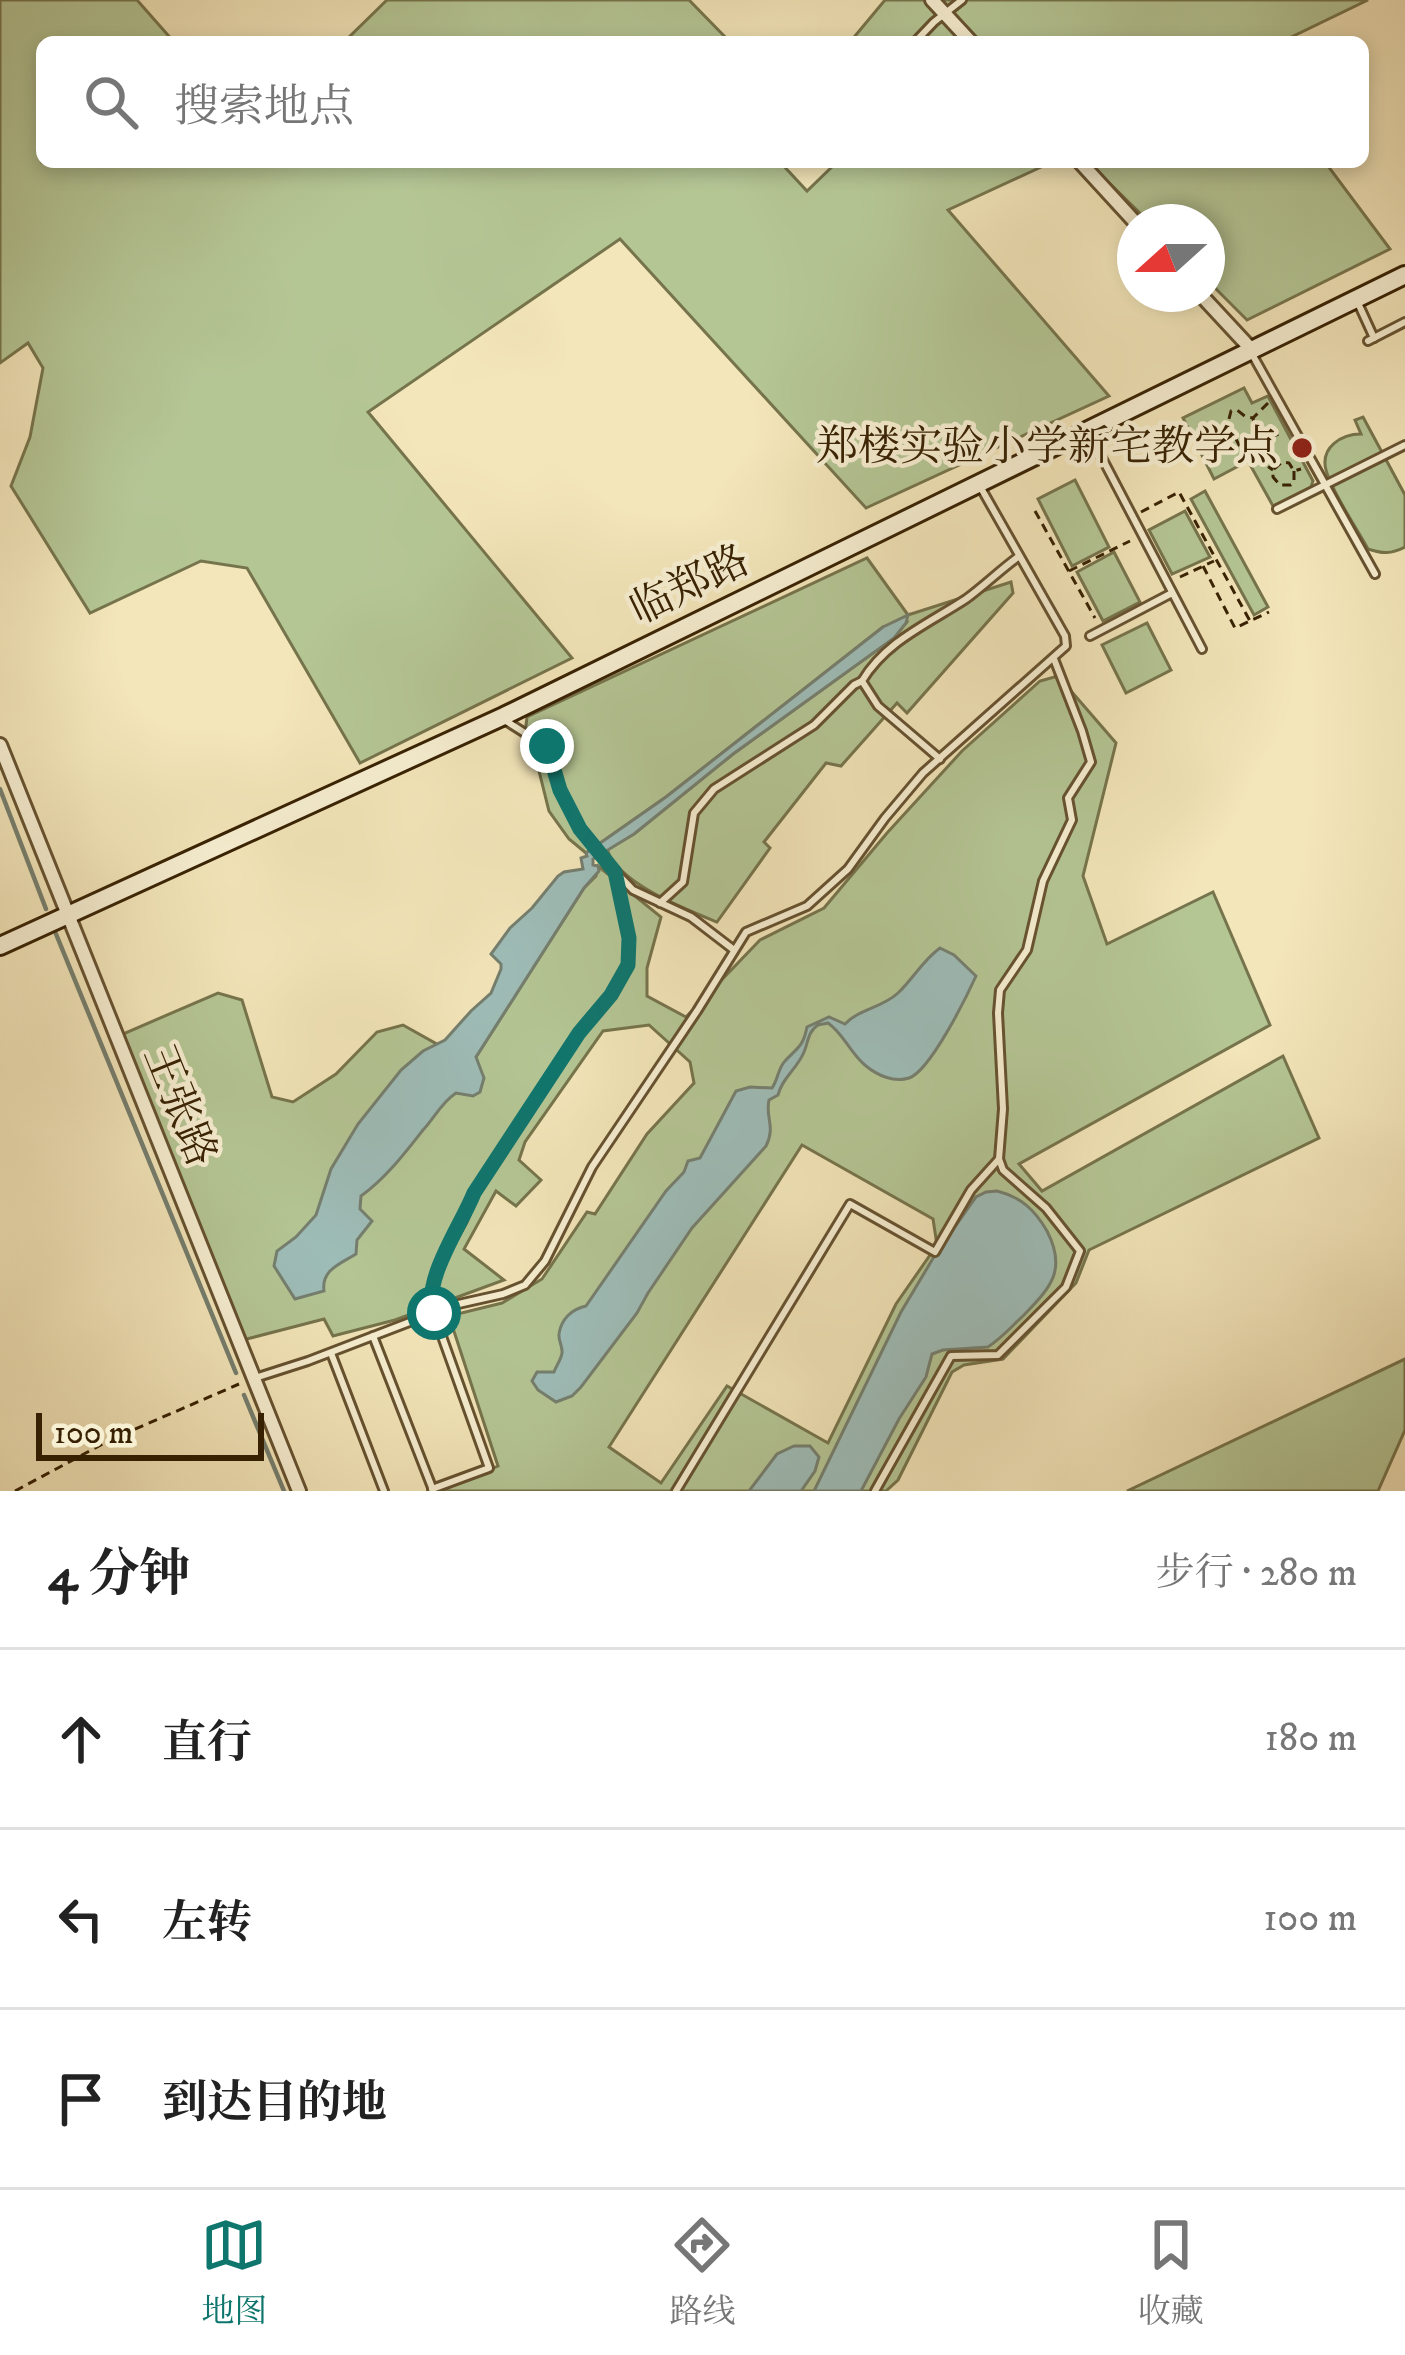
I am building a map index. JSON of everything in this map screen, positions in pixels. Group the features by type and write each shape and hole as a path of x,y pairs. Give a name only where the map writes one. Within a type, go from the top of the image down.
{"main road":[{"name":"临郑路","path":"0,946 504,716 1405,275"}],"street":[{"path":"932,0 966,36"},
{"path":"1086,168 1118,204"},
{"path":"1217,312 1251,351"},
{"name":"王张路","path":"0,745 299,1491"}],"lane":[{"path":"921,36 962,0"},
{"path":"1356,299 1371,339 1405,322"},
{"path":"1251,351 1376,574"},
{"path":"1088,431 1202,649"},
{"path":"1276,509 1405,445"},
{"path":"252,1379 525,1285 545,1261 592,1168 746,932 807,906 848,869 923,773 1066,646 980,485"},
{"path":"660,903 683,883 694,813 714,788 814,725 862,681 890,647 967,598 1018,557"},
{"path":"1090,636 1172,593"},
{"path":"875,1491 951,1357 998,1355 1066,1287 1080,1251 1046,1208 1003,1170 999,1159 1003,1109 1000,990 1027,950 1043,881 1072,820 1068,798 1091,762 1054,659"},
{"path":"862,681 878,706 940,759"},
{"path":"504,716 547,746 560,790 580,829 615,872 633,890 691,917 734,950"},
{"path":"373,1336 433,1490 489,1468 428,1300 440,1262 474,1193 628,965 629,938 615,872"},
{"path":"676,1491 850,1204 935,1252 970,1190 999,1159"},
{"path":"331,1352 384,1491"}],"path":[{"path":"1252,455 1258,447 1253,418 1276,397"},
{"path":"1253,418 1231,410 1228,427 1245,454 1273,470 1274,480 1287,486 1294,482 1294,471 1286,462 1273,470"},
{"path":"1256,433 1270,438 1294,428"},
{"path":"1294,471 1314,464"},
{"path":"1132,517 1179,492 1250,621"},
{"path":"1035,511 1102,630"},
{"path":"1069,571 1142,535"},
{"path":"1167,583 1216,560"},
{"path":"1203,566 1235,628 1269,612"},
{"path":"15,1491 110,1440 252,1379"}],"green space":[{"path":"0,0 137,0 169,36 36,36 36,168 786,168 807,191 831,168 1039,168 948,210 1109,396 866,508 620,239 368,412 572,658 360,763 247,568 201,561 90,613 11,486 30,437 43,368 28,343 0,363"},
{"path":"387,0 689,0 724,36 350,36"},
{"path":"885,0 1368,0 1293,36 855,36"},
{"path":"1094,168 1329,168 1390,249 1247,320 1225,298 1225,204 1131,204"},
{"path":"1244,388 1252,403 1268,396 1313,481 1311,487 1273,506 1248,461 1214,479 1183,418"},
{"path":"1363,417 1405,495 1405,547 1391,552 1368,549 1326,470 1329,449 1340,439 1361,434 1355,420"},
{"path":"1075,480 1109,547 1072,566 1038,499"},
{"path":"1205,491 1268,607 1254,615 1191,499"},
{"path":"1185,511 1210,557 1172,574 1149,530"},
{"path":"1114,552 1140,602 1103,621 1077,572"},
{"path":"867,558 908,615 1011,582 1013,593 907,713 897,703 841,766 826,763 764,842 770,848 717,922 638,884 607,849 634,834 733,754 894,638 906,623 883,627 666,797 586,853 569,839 549,811 538,767 524,742 527,717"},
{"path":"1147,623 1171,670 1126,693 1102,645"},
{"path":"1058,676 1116,743 1083,876 1107,944 1213,892 1270,1025 1019,1164 1042,1191 1283,1056 1319,1138 1089,1250 1076,1283 1003,1359 964,1365 952,1372 898,1480 886,1491 441,1491 498,1466 449,1316 502,1303 542,1279 587,1212 595,1214 647,1134 694,1083 690,1062 649,1025 603,1031 525,1142 519,1160 541,1180 516,1206 496,1191 464,1249 504,1280 395,1320 333,1336 324,1319 243,1340 123,1034 218,993 242,1000 272,1097 293,1102 336,1074 377,1032 403,1025 437,1044 476,1057 596,876 598,866 661,917 647,968 647,996 686,1017 760,940 824,908 962,751 1040,681","holes":["802,1145 933,1219 937,1245 896,1304 828,1443 727,1386 661,1483 609,1447"]},
{"path":"1405,1359 1405,1430 1378,1491 1127,1491"}],"water":[{"path":"908,615 894,638 733,754 634,834 593,859 599,871 476,1057 484,1078 480,1092 451,1097 361,1196 360,1209 372,1221 357,1240 356,1254 329,1273 324,1291 295,1299 274,1266 277,1251 316,1215 331,1169 358,1124 401,1070 445,1040 491,993 501,964 491,954 510,928 558,876 583,869 581,858 586,853 666,797 883,627"},
{"path":"940,948 976,976 947,1033 917,1073 898,1080 886,1077 860,1061 828,1023 818,1025 778,1095 769,1100 766,1146 692,1228 581,1387 556,1402 538,1390 532,1381 537,1372 554,1372 561,1358 559,1334 565,1319 586,1306 688,1161 700,1158 736,1091 772,1088 783,1064 802,1043 807,1027 829,1017 845,1024 885,1002"},
{"path":"997,1191 1026,1205 1053,1245 1056,1267 1042,1296 988,1347 932,1354 926,1377 861,1491 814,1491 901,1312 935,1255 976,1197"},
{"path":"794,1446 810,1446 819,1457 801,1491 749,1491 777,1454"}],"waterway":[{"path":"0,789 46,909"},
{"path":"56,934 236,1373"},
{"path":"244,1395 284,1491"}],"place":[{"name":"郑楼实验小学新宅教学点","path":"1302,448"}],"route":[{"path":"434,1313 428,1300 440,1262 474,1193 628,965 629,938 615,872 580,829 560,790 547,746"}]}
